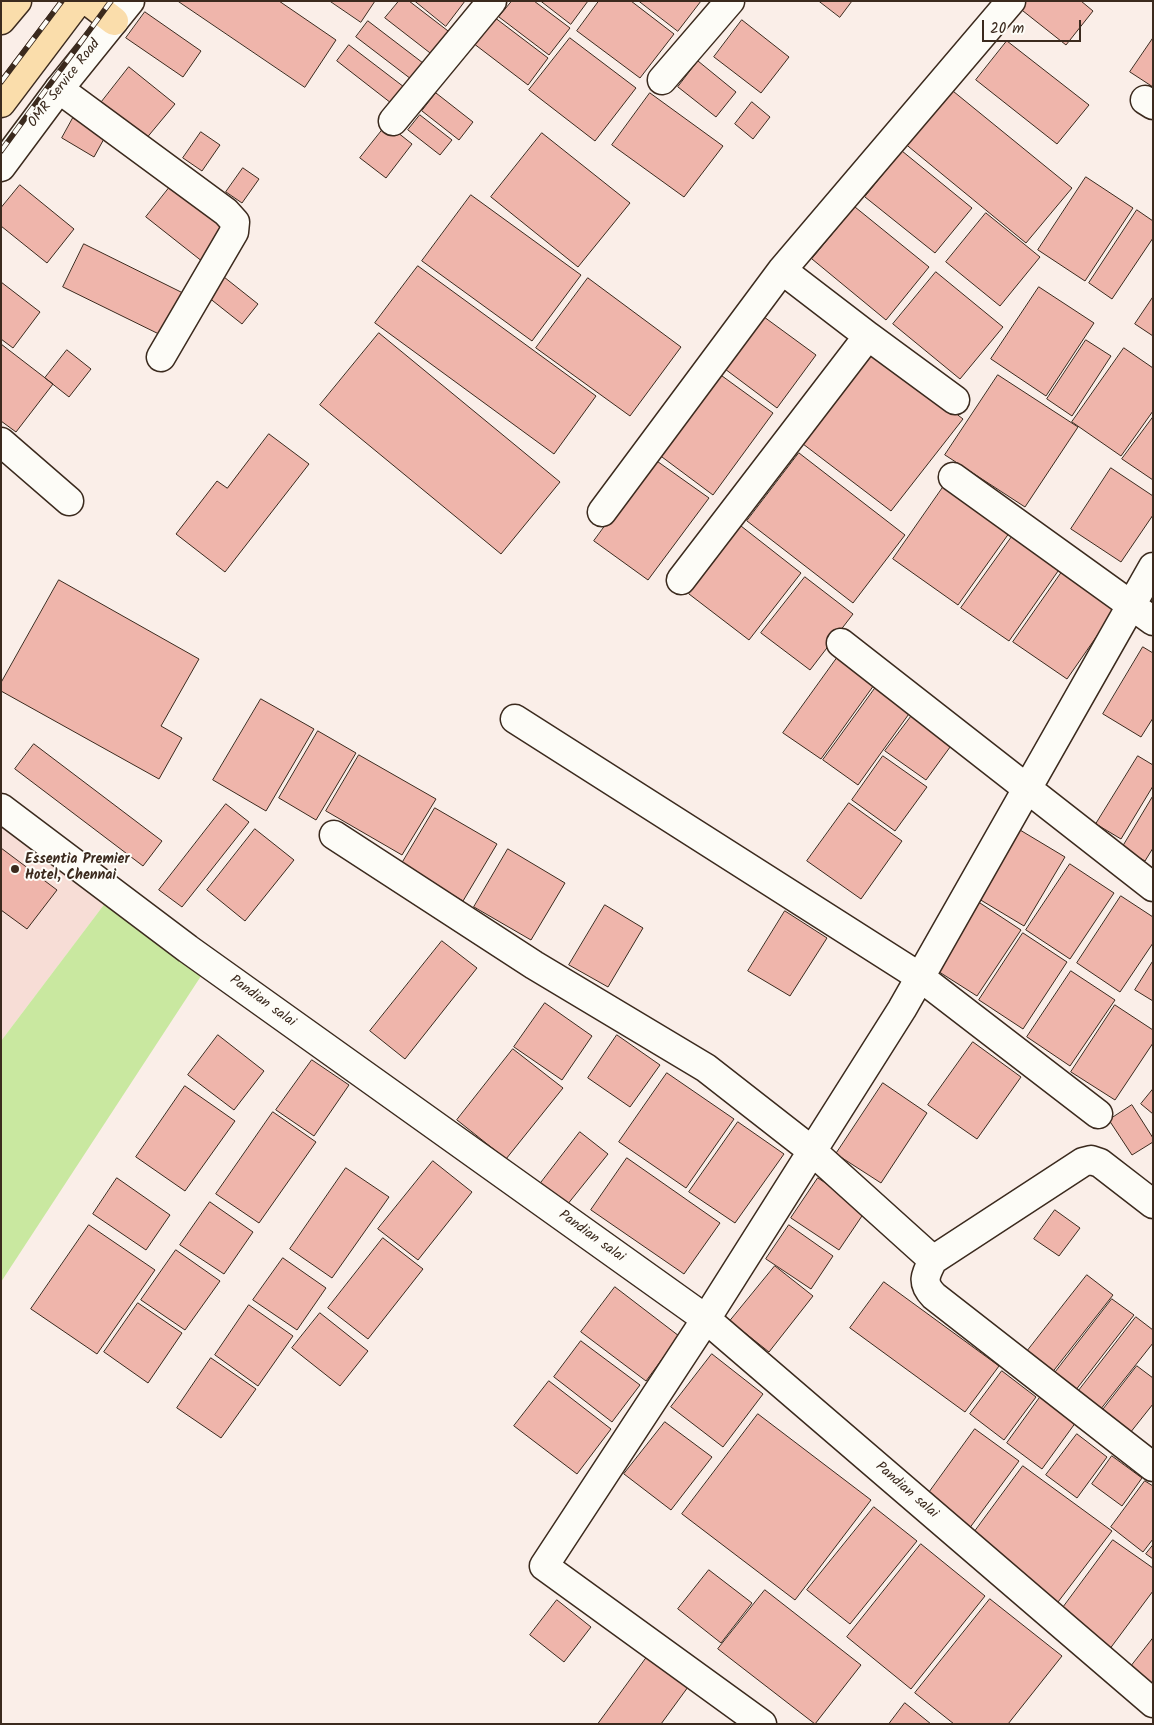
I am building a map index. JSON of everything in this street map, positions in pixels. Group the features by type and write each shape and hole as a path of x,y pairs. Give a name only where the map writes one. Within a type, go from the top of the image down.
{"main road":[{"path":"1,20 17,1"},
{"path":"1,104 78,1"},
{"path":"88,1 122,11"}],"street":[{"path":"393,121 492,1"},
{"path":"662,80 730,1"},
{"path":"602,512 782,270 1011,1"},
{"name":"OMR Service Road","path":"1,167 59,89 122,11"},
{"path":"59,89 226,212 235,222 234,232 161,357"},
{"path":"782,270 955,400"},
{"path":"681,580 868,336"},
{"path":"1,442 69,501"},
{"path":"953,477 1142,613"},
{"path":"762,1724 544,1566 706,1319 920,977 1027,788 1142,613 1153,567"},
{"path":"841,643 1153,887"},
{"path":"515,719 920,977 1098,1114"},
{"name":"Pandian salai","path":"1,808 188,949 706,1319 1153,1703"},
{"path":"334,835 534,966 706,1068 811,1150 933,1260"},
{"path":"1153,1204 1100,1163 1091,1160 1083,1162 933,1260 925,1276 926,1288 934,1296 1153,1467"}],"shaded area":[{"path":"1,823 106,902 1,1041"}],"green space":[{"path":"106,902 203,973 1,1282 1,1041"}],"building":[{"path":"178,1 279,1 336,40 305,87"},
{"path":"330,1 375,1 361,22"},
{"path":"399,1 409,1 452,34 434,56 385,18"},
{"path":"415,1 465,1 446,26"},
{"path":"512,1 534,1 570,28 549,55 499,17"},
{"path":"541,1 588,1 571,24"},
{"path":"599,1 631,1 674,34 640,78 577,31"},
{"path":"639,1 701,1 678,31"},
{"path":"819,1 852,1 840,17"},
{"path":"1022,1 1081,1 1093,11 1066,45 1018,7"},
{"path":"145,12 201,51 183,77 126,38"},
{"path":"490,14 548,58 528,85 469,40"},
{"path":"742,20 789,57 761,93 714,57"},
{"path":"368,21 423,63 411,79 356,37"},
{"path":"570,38 636,88 595,141 529,90"},
{"path":"1153,38 1153,87 1130,72"},
{"path":"1007,41 1089,105 1057,144 976,80"},
{"path":"349,45 404,87 391,103 337,61"},
{"path":"698,61 736,92 716,117 678,87"},
{"path":"129,67 175,104 145,140 100,104"},
{"path":"948,87 1072,188 1026,243 903,142"},
{"path":"436,93 473,122 459,140 422,111"},
{"path":"650,93 723,146 684,197 612,145"},
{"path":"752,102 770,117 753,139 735,124"},
{"path":"420,115 452,140 440,155 408,130"},
{"path":"73,118 105,137 94,157 62,138"},
{"path":"387,124 412,144 386,178 360,158"},
{"path":"201,132 220,145 202,171 183,158"},
{"path":"542,133 630,203 578,267 491,197"},
{"path":"902,151 972,208 935,253 865,197"},
{"path":"243,168 259,179 242,203 226,192"},
{"path":"1086,177 1133,208 1085,281 1038,250"},
{"path":"173,183 229,228 203,262 146,217"},
{"path":"20,185 74,229 47,263 1,226 1,208"},
{"path":"471,195 581,275 532,341 422,261"},
{"path":"855,207 929,267 886,320 812,259"},
{"path":"1137,210 1153,221 1153,238 1112,299 1089,283"},
{"path":"986,213 1040,257 1000,306 946,262"},
{"path":"84,244 189,296 167,338 63,287"},
{"path":"418,266 596,396 554,454 375,323"},
{"path":"936,272 1003,327 960,379 893,324"},
{"path":"224,277 258,304 242,324 208,297"},
{"path":"588,278 681,347 630,416 536,348"},
{"path":"1,282 40,312 13,348 1,339"},
{"path":"1039,287 1094,323 1046,396 991,359"},
{"path":"1153,297 1153,336 1135,324"},
{"path":"760,314 816,355 777,408 721,366"},
{"path":"379,333 560,482 501,554 320,405"},
{"path":"1086,340 1111,356 1072,416 1047,399"},
{"path":"1,344 53,384 16,432 1,421"},
{"path":"1124,348 1153,368 1153,411 1121,456 1072,422"},
{"path":"67,350 91,369 69,397 45,378"},
{"path":"875,351 963,419 891,511 803,444"},
{"path":"718,373 773,413 713,495 658,454"},
{"path":"998,375 1078,427 1025,507 945,455"},
{"path":"1153,417 1153,480 1122,459"},
{"path":"269,434 309,464 225,572 176,534 217,481 227,488"},
{"path":"799,453 905,535 853,603 747,521"},
{"path":"654,459 709,498 648,580 594,541"},
{"path":"1111,468 1153,496 1153,515 1121,562 1071,529"},
{"path":"946,483 1012,529 958,605 893,559"},
{"path":"741,526 801,573 749,640 689,594"},
{"path":"1016,531 1063,564 1009,641 961,608"},
{"path":"1064,569 1117,607 1067,679 1013,642"},
{"path":"805,577 853,614 810,670 761,633"},
{"path":"59,580 199,659 161,726 182,738 159,779 1,691 1,683"},
{"path":"1143,647 1153,653 1153,718 1141,737 1103,714"},
{"path":"837,658 874,685 821,759 783,733"},
{"path":"876,687 911,711 858,785 823,760"},
{"path":"261,699 314,729 266,811 213,780"},
{"path":"913,714 953,743 926,780 885,751"},
{"path":"318,731 356,753 316,820 279,798"},
{"path":"34,744 162,841 143,866 15,769"},
{"path":"359,755 436,799 402,855 326,811"},
{"path":"883,756 927,787 895,831 852,800"},
{"path":"1138,756 1153,765 1153,786 1121,839 1096,824"},
{"path":"1153,796 1153,848 1145,861 1122,848"},
{"path":"849,803 902,841 861,899 807,861"},
{"path":"226,804 249,822 182,907 159,890"},
{"path":"435,808 497,844 463,901 401,865"},
{"path":"255,829 294,860 245,921 207,890"},
{"path":"1020,830 1065,857 1024,926 979,899"},
{"name":"Essentia Premier Hotel, Chennai","path":"1,848 57,890 27,929 1,910"},
{"path":"508,849 565,883 531,940 474,907"},
{"path":"1070,864 1114,893 1070,959 1026,930"},
{"path":"1121,896 1153,917 1153,943 1120,992 1077,963"},
{"path":"977,901 1021,930 977,996 933,968"},
{"path":"605,905 643,928 608,987 569,965"},
{"path":"785,911 827,938 790,996 748,971"},
{"path":"1023,933 1067,962 1023,1029 979,1000"},
{"path":"442,941 477,968 405,1059 370,1031"},
{"path":"1153,961 1153,1001 1135,990"},
{"path":"1071,971 1115,1000 1070,1066 1027,1037"},
{"path":"545,1003 592,1036 562,1080 514,1047"},
{"path":"1115,1005 1153,1030 1153,1043 1115,1100 1071,1072"},
{"path":"218,1035 264,1071 234,1110 188,1075"},
{"path":"617,1035 660,1065 630,1107 588,1078"},
{"path":"973,1042 1021,1077 977,1139 928,1105"},
{"path":"513,1049 563,1088 506,1159 457,1120"},
{"path":"312,1060 349,1085 314,1136 276,1110"},
{"path":"667,1073 734,1119 686,1188 619,1142"},
{"path":"883,1083 927,1113 881,1183 836,1154"},
{"path":"185,1086 235,1121 185,1191 136,1157"},
{"path":"1153,1089 1153,1114 1141,1104"},
{"path":"1132,1105 1153,1138 1153,1142 1132,1155 1109,1120"},
{"path":"273,1112 316,1142 259,1223 216,1194"},
{"path":"738,1122 784,1154 735,1223 689,1192"},
{"path":"580,1132 608,1154 567,1205 540,1184"},
{"path":"627,1158 720,1223 684,1274 591,1210"},
{"path":"433,1161 472,1192 418,1260 378,1229"},
{"path":"346,1168 389,1197 332,1278 290,1249"},
{"path":"117,1178 170,1215 146,1250 93,1214"},
{"path":"818,1178 866,1210 839,1250 791,1218"},
{"path":"210,1202 253,1232 224,1274 180,1245"},
{"path":"1055,1210 1080,1228 1059,1256 1034,1239"},
{"path":"89,1225 155,1270 97,1354 31,1309"},
{"path":"789,1225 833,1256 811,1289 766,1259"},
{"path":"383,1238 423,1269 368,1339 328,1308"},
{"path":"176,1250 220,1281 185,1330 141,1300"},
{"path":"283,1258 326,1288 297,1330 253,1300"},
{"path":"775,1266 813,1296 769,1352 730,1321"},
{"path":"1087,1275 1113,1295 1051,1374 1025,1354"},
{"path":"884,1282 999,1366 965,1412 850,1328"},
{"path":"615,1287 679,1336 646,1381 581,1332"},
{"path":"1112,1299 1134,1315 1075,1391 1054,1374"},
{"path":"138,1303 182,1333 148,1383 104,1352"},
{"path":"249,1305 293,1336 258,1386 215,1355"},
{"path":"320,1313 368,1351 340,1386 292,1348"},
{"path":"1136,1317 1153,1330 1153,1343 1100,1410 1077,1393"},
{"path":"581,1341 640,1385 612,1422 554,1377"},
{"path":"712,1354 763,1394 723,1447 671,1407"},
{"path":"211,1358 256,1389 221,1438 177,1408"},
{"path":"1137,1366 1153,1378 1153,1404 1130,1433 1102,1411"},
{"path":"1002,1371 1036,1397 1004,1440 970,1414"},
{"path":"549,1381 611,1429 577,1474 514,1426"},
{"path":"1041,1396 1076,1422 1042,1469 1007,1443"},
{"path":"758,1414 871,1500 795,1600 682,1514"},
{"path":"665,1422 712,1457 671,1510 624,1474"},
{"path":"975,1429 1019,1461 966,1533 923,1501"},
{"path":"1077,1434 1107,1457 1077,1498 1046,1475"},
{"path":"1112,1456 1142,1478 1122,1506 1092,1484"},
{"path":"1023,1466 1112,1531 1058,1602 970,1538"},
{"path":"1145,1481 1153,1486 1153,1539 1143,1552 1111,1527"},
{"path":"874,1507 917,1541 850,1624 807,1590"},
{"path":"1113,1540 1153,1568 1153,1591 1109,1650 1059,1613"},
{"path":"921,1544 985,1596 911,1689 847,1637"},
{"path":"1153,1545 1153,1559 1146,1554"},
{"path":"709,1570 752,1603 721,1643 678,1609"},
{"path":"765,1590 861,1665 815,1724 718,1649"},
{"path":"990,1599 1062,1656 1008,1724 954,1724 915,1693"},
{"path":"557,1600 591,1627 564,1662 530,1635"},
{"path":"1153,1638 1153,1687 1129,1669"},
{"path":"647,1657 688,1687 661,1724 598,1724"},
{"path":"905,1703 931,1724 889,1724"}],"railway":[{"path":"1,82 62,1"},
{"path":"1,151 111,1"}],"place":[{"name":"Essentia Premier Hotel, Chennai","path":"15,869"}]}
